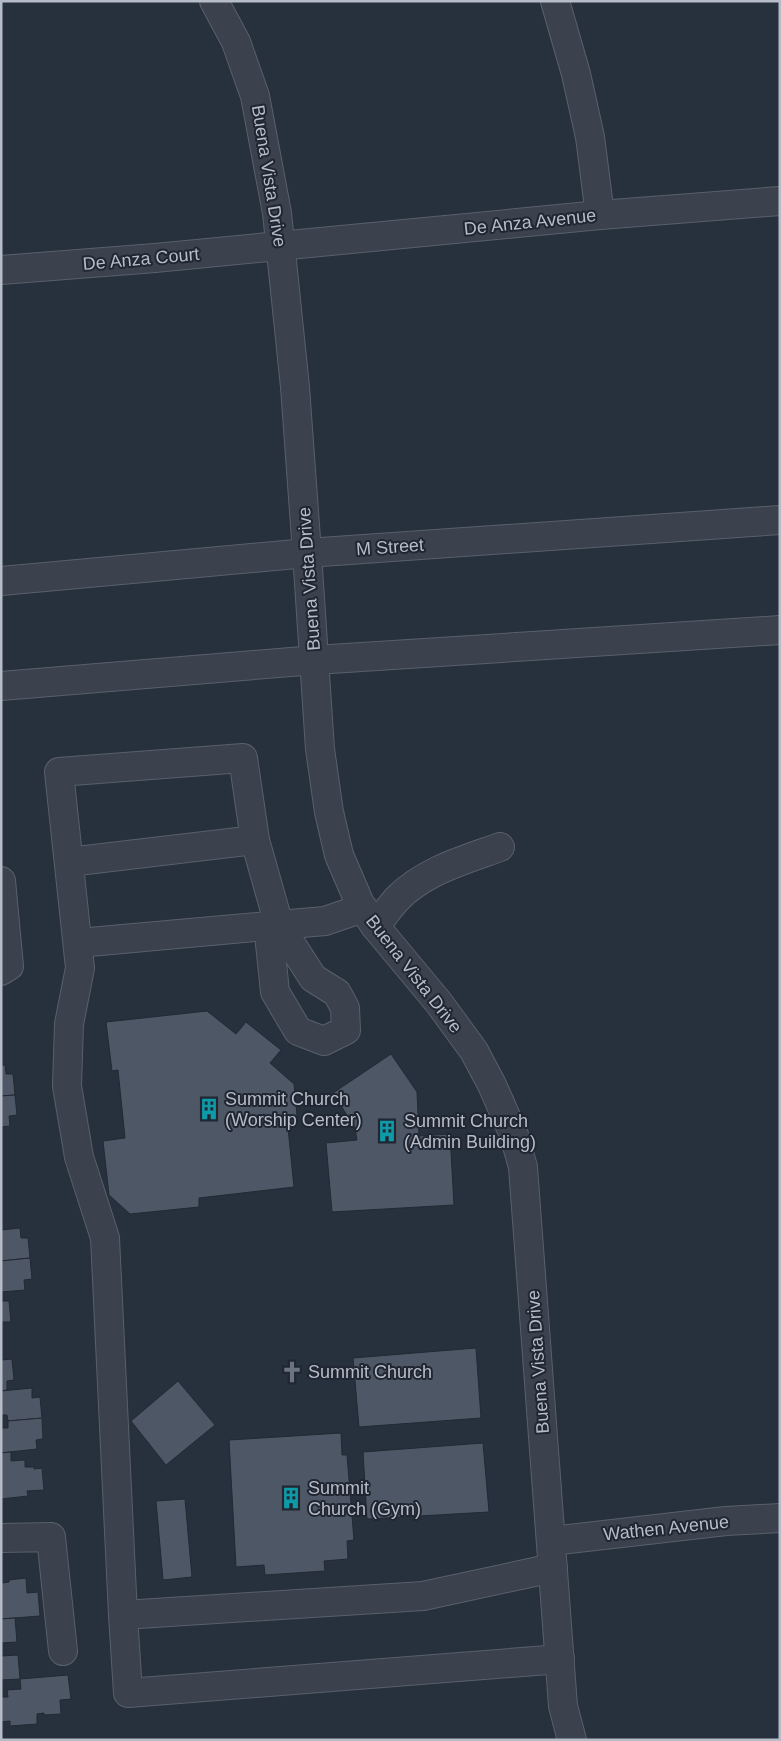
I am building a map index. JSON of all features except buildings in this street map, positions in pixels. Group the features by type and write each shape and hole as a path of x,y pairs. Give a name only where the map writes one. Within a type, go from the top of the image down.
{"street":[{"name":"Buena Vista Drive","path":"214,1 236,42 256,96 277,213 295,387 320,749 329,812 339,855 369,917 439,1003 474,1051 514,1135 523,1167 563,1706 572,1740"},
{"path":"555,1 576,74 590,137 600,216"},
{"name":"De Anza Avenue","path":"281,246 780,201"},
{"name":"De Anza Court","path":"1,270 281,246"},
{"name":"M Street","path":"1,580 307,553 780,520"},
{"path":"1,686 314,660 780,630"},
{"path":"278,925 255,840 243,758 59,772 80,968 69,1024 67,1086 79,1157 104,1238 128,1693 560,1659"},
{"path":"69,862 255,840"},
{"path":"78,943 369,917 426,877 458,862 500,847"},
{"path":"1,881 9,966 1,971"},
{"name":"Wathen Avenue","path":"552,1541 780,1518"},
{"path":"1,1538 51,1537 62,1652"},
{"path":"123,1615 423,1596 553,1568"}],"place":[{"name":"Summit Church (Worship Center)","path":"209,1109"},
{"name":"Summit Church (Admin Building)","path":"387,1131"},
{"name":"Summit Church","path":"292,1372"},
{"name":"Summit Church (Gym)","path":"291,1498"}]}
